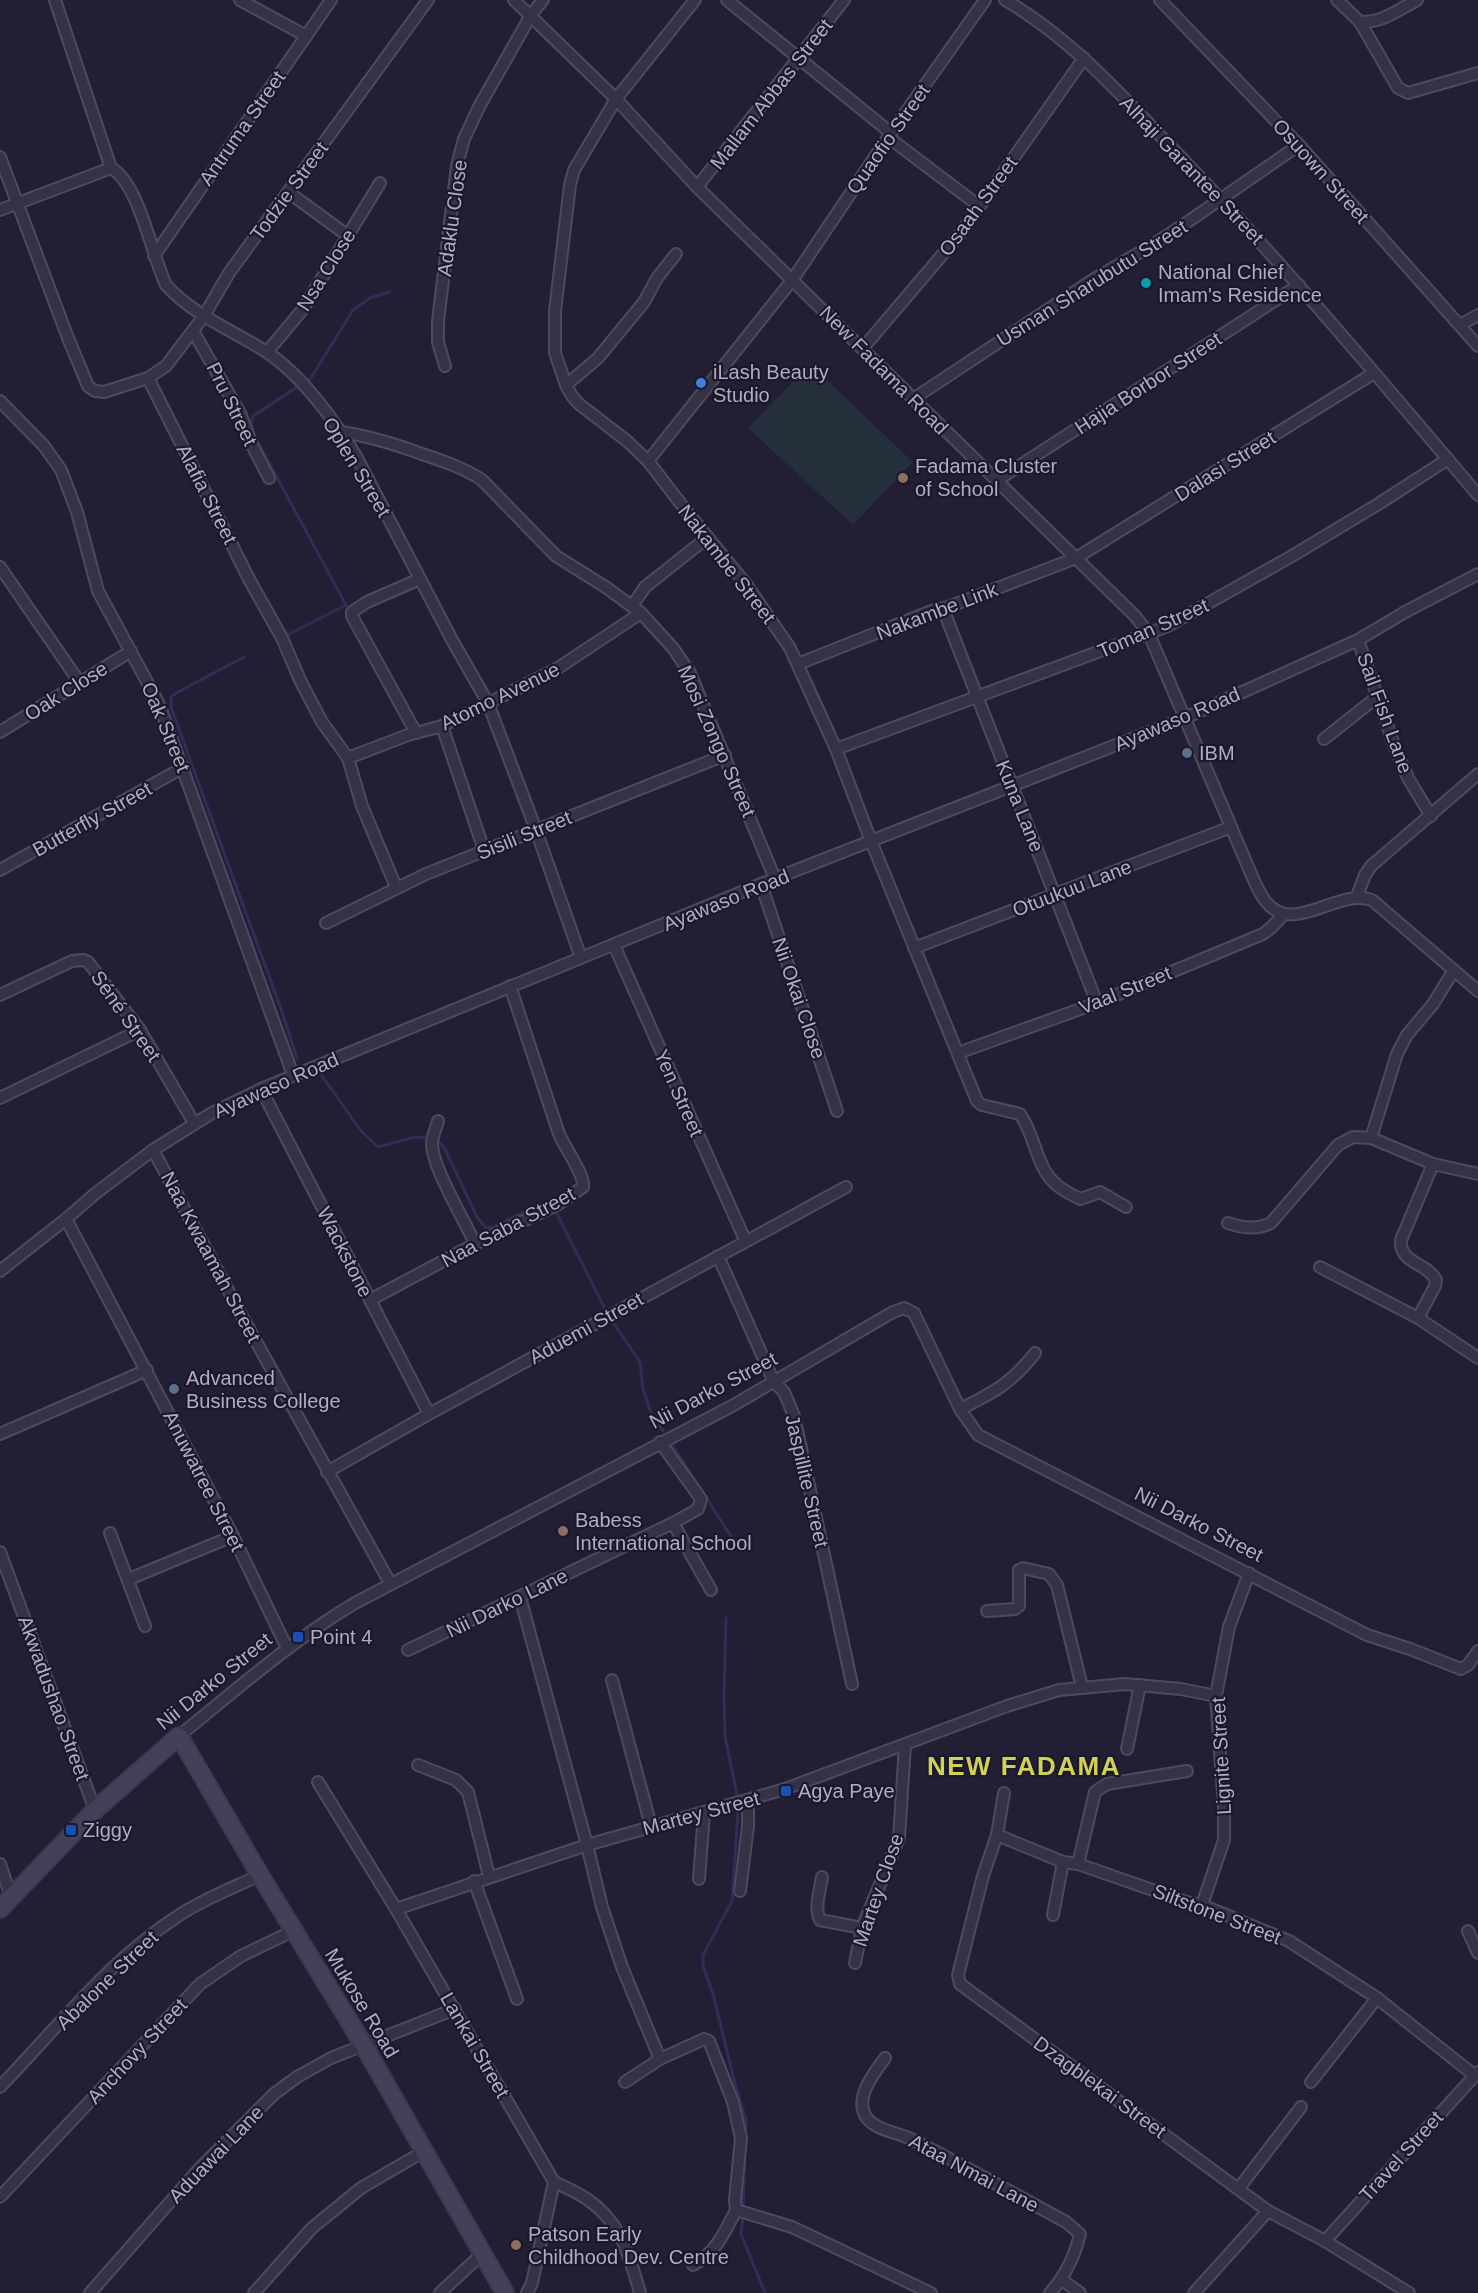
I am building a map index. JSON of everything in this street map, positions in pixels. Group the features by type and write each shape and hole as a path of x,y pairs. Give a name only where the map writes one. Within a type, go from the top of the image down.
{"street":[{"name":"Oplen Street","path":"55,0 111,168 118,172 131,190 166,285 176,296 204,316 267,352 298,380 340,432 357,458 488,703 581,958"},
{"path":"240,0 306,36"},
{"name":"Antruma Street","path":"154,256 331,0"},
{"name":"Todzie Street","path":"148,378 166,366 193,331 229,273 428,0"},
{"name":"New Fadama Road","path":"514,0 616,99 698,187 996,481 1118,597 1149,634 1259,891 1270,907 1284,914"},
{"name":"Adaklu Close","path":"445,366 438,342 438,321 457,165 464,139 480,105 531,15 543,0"},
{"name":"Nakambe Street","path":"695,0 616,99 574,170 570,185 554,336 555,353 566,385 579,404 648,460 746,584 774,623 798,664 836,749 914,948 980,1104 1018,1112 1023,1117 1041,1166 1051,1181 1078,1198 1084,1199 1100,1192 1126,1207"},
{"path":"727,0 979,206"},
{"name":"Mallam Abbas Street","path":"698,187 844,0"},
{"name":"Quaofio Street","path":"648,460 793,279 890,135 986,0"},
{"name":"Alhaji Garantee Street","path":"1005,0 1032,16 1084,58 1221,199 1299,285 1478,495"},
{"name":"Osuown Street","path":"1160,0 1299,145 1478,346"},
{"path":"1337,0 1360,22 1398,88 1403,91 1408,93 1478,73"},
{"path":"1360,22 1371,23 1382,20 1417,0"},
{"name":"Osaah Street","path":"863,348 939,261 1084,58"},
{"name":"Usman Sharubutu Street","path":"913,399 1094,279 1154,244 1299,145"},
{"path":"0,157 88,386 95,391 104,392 148,378"},
{"path":"0,210 111,168"},
{"name":"Nsa Close","path":"267,352 303,309 380,183"},
{"path":"288,192 347,236"},
{"path":"566,385 598,358 644,302 657,278 676,254"},
{"name":"Hajia Borbor Street","path":"996,481 1299,285"},
{"path":"1460,325 1478,315"},
{"name":"Pru Street","path":"193,331 240,413 252,445 269,478"},
{"name":"Dalasi Street","path":"1076,558 1374,373"},
{"name":"Alafia Street","path":"148,378 250,581 282,638 300,680 322,722 348,758 362,806 396,887"},
{"name":"Oak Street","path":"0,401 44,446 61,470 77,513 98,591 159,704 184,767 293,1075"},
{"name":"Mosi Zongo Street","path":"340,432 383,440 449,464 482,480 556,556 607,588 636,610 674,648 690,673 775,879"},
{"name":"Toman Street","path":"836,749 1149,634 1191,615 1380,503 1448,459"},
{"name":"Atomo Avenue","path":"348,758 442,726 558,668 636,610 645,587 708,537"},
{"name":"Nakambe Link","path":"798,664 934,610 943,609 1076,558"},
{"path":"0,567 80,683"},
{"name":"Ayawaso Road","path":"0,1271 153,1150 194,1123 261,1089 775,879 1185,718 1358,640 1405,612 1478,574"},
{"path":"416,734 352,616 352,612 420,579"},
{"name":"Kuna Lane","path":"943,609 1097,1003"},
{"name":"Sail Fish Lane","path":"1358,640 1408,778 1431,816"},
{"name":"Oak Close","path":"0,732 131,651"},
{"path":"1324,739 1377,697"},
{"path":"442,726 484,850"},
{"name":"Sisili Street","path":"326,923 396,887 725,754"},
{"name":"Butterfly Street","path":"0,870 184,767"},
{"path":"1357,896 1371,866 1478,774"},
{"name":"Otuukuu Lane","path":"914,948 1231,827"},
{"name":"Nii Okai Close","path":"761,885 837,1111"},
{"path":"1284,914 1300,915 1357,896 1372,900 1478,991"},
{"name":"Vaal Street","path":"958,1053 1097,1003 1263,934 1284,914"},
{"name":"Yen Street","path":"614,945 745,1240"},
{"name":"Séné Street","path":"0,995 72,961 84,960 95,968 140,1030 194,1123"},
{"path":"1371,1138 1397,1054 1407,1035 1433,1004 1454,970"},
{"name":"Naa Saba Street","path":"370,1300 475,1244 554,1207 581,1190 584,1184 583,1177 559,1134 510,986"},
{"path":"0,1098 140,1030"},
{"name":"Wackstone","path":"261,1089 429,1414"},
{"path":"438,1122 434,1138 435,1156 450,1195 475,1244"},
{"path":"1228,1224 1250,1228 1263,1227 1338,1145 1353,1137 1371,1138 1433,1164 1478,1174"},
{"name":"Naa Kwaamah Street","path":"153,1150 327,1472 390,1583"},
{"path":"1418,1318 1436,1280 1429,1271 1405,1257 1401,1240 1433,1164"},
{"name":"Aduemi Street","path":"327,1472 745,1240 846,1187"},
{"name":"Anuwatree Street","path":"66,1219 233,1536 287,1648"},
{"name":"Jaspillite Street","path":"718,1256 774,1382 784,1392 789,1404 852,1684"},
{"path":"1320,1267 1418,1318 1478,1358"},
{"name":"Nii Darko Street","path":"6,1903 95,1810 179,1736 287,1648 321,1624 390,1583 732,1406 892,1312 904,1308 914,1312 960,1409 978,1435 1367,1635 1410,1649 1453,1668 1461,1669 1468,1665 1478,1651"},
{"path":"960,1409 996,1392 1007,1384 1023,1370 1035,1353"},
{"path":"0,1434 147,1370"},
{"name":"Nii Darko Lane","path":"408,1650 698,1509 701,1499 662,1441"},
{"path":"673,1523 711,1590"},
{"path":"110,1533 145,1626"},
{"path":"129,1579 233,1536"},
{"name":"Akwadushao Street","path":"0,1552 95,1810"},
{"path":"987,1611 1015,1609 1018,1606 1019,1570 1023,1568 1049,1575 1057,1585 1082,1687"},
{"name":"Lignite Street","path":"1202,1905 1224,1840 1224,1797 1216,1696 1229,1628 1249,1573"},
{"path":"520,1597 602,1907 622,1967 660,2059"},
{"path":"612,1680 651,1826"},
{"name":"Martey Street","path":"396,1909 587,1845 785,1789 1034,1697 1082,1687 1125,1684 1180,1689 1216,1696"},
{"path":"1127,1749 1140,1685"},
{"name":"Mukose Road","path":"179,1736 363,2044 505,2293"},
{"name":"Martey Close","path":"855,1963 862,1928 899,1838 905,1745"},
{"path":"418,1765 456,1780 468,1792 489,1876"},
{"path":"1078,1864 1095,1792 1107,1784 1187,1771"},
{"name":"Lankai Street","path":"318,1782 396,1909 554,2182"},
{"name":"Dzagblekai Street","path":"1004,1792 997,1835 983,1876 958,1975 960,1984 1268,2211 1325,2241 1409,2293"},
{"path":"740,1891 748,1826 747,1800"},
{"path":"699,1879 704,1813"},
{"name":"Siltstone Street","path":"997,1835 1063,1862 1078,1864 1187,1902 1202,1905 1289,1941 1377,1998 1476,2073"},
{"path":"1053,1915 1063,1862"},
{"path":"0,1864 6,1903"},
{"name":"Abalone Street","path":"0,2087 91,1989 148,1938 180,1914 260,1875"},
{"path":"822,1877 817,1915 820,1920 862,1928"},
{"path":"474,1881 517,1999"},
{"name":"Anchovy Street","path":"0,2198 200,1984 241,1956 295,1930"},
{"path":"1468,1931 1478,1953"},
{"path":"1311,2082 1377,1998"},
{"name":"Aduawai Lane","path":"90,2293 199,2169 274,2094 312,2068 363,2044 455,2009"},
{"path":"625,2082 660,2059 704,2039 709,2041 733,2102 741,2138 735,2200 738,2211 722,2239 704,2260 693,2265"},
{"name":"Ataa Nmai Lane","path":"885,2058 865,2087 863,2112 867,2119 873,2124 908,2138 1066,2222 1080,2234 1077,2248 1062,2280 1050,2293"},
{"name":"Travel Street","path":"1325,2241 1476,2073"},
{"path":"1239,2188 1301,2107"},
{"path":"254,2293 312,2228 361,2188 423,2152"},
{"path":"527,2293 532,2283 554,2182 587,2199 612,2221 624,2240 640,2293"},
{"path":"738,2211 792,2227 931,2293"},
{"path":"1194,2293 1268,2211"},
{"path":"440,2293 482,2254"},
{"path":"1062,2280 1080,2293"}],"shaded area":[{"path":"810,364 913,462 853,525 748,428"}],"waterway":[{"path":"287,635 346,605 254,435 251,423 253,416 311,378 353,310 370,298 390,292"},
{"path":"244,657 178,692 171,697 171,707 297,1058"},
{"path":"320,1073 361,1131 378,1147 415,1137 431,1138"},
{"path":"437,1141 444,1147 477,1217 485,1227 492,1228 539,1204 549,1204"},
{"path":"554,1208 604,1307"},
{"path":"612,1321 640,1362 643,1389 651,1413 663,1431"},
{"path":"673,1446 736,1544"},
{"path":"726,1618 725,1736 737,1795"},
{"path":"738,1811 732,1901 703,1955 703,1966 713,1994 746,2120 743,2209"},
{"path":"743,2216 741,2234 765,2293"}],"place":[{"name":"National Chief Imam's Residence","path":"1146,283"},
{"name":"iLash Beauty Studio","path":"701,383"},
{"name":"Fadama Cluster of School","path":"903,478"},
{"name":"IBM","path":"1187,753"},
{"name":"Advanced Business College","path":"174,1389"},
{"name":"Babess International School","path":"563,1531"},
{"name":"Point 4","path":"298,1637"},
{"name":"Agya Paye","path":"786,1791"},
{"name":"Ziggy","path":"71,1830"},
{"name":"Patson Early Childhood Dev. Centre","path":"516,2245"}],"district":[{"name":"NEW FADAMA","path":"1024,1766"}]}
